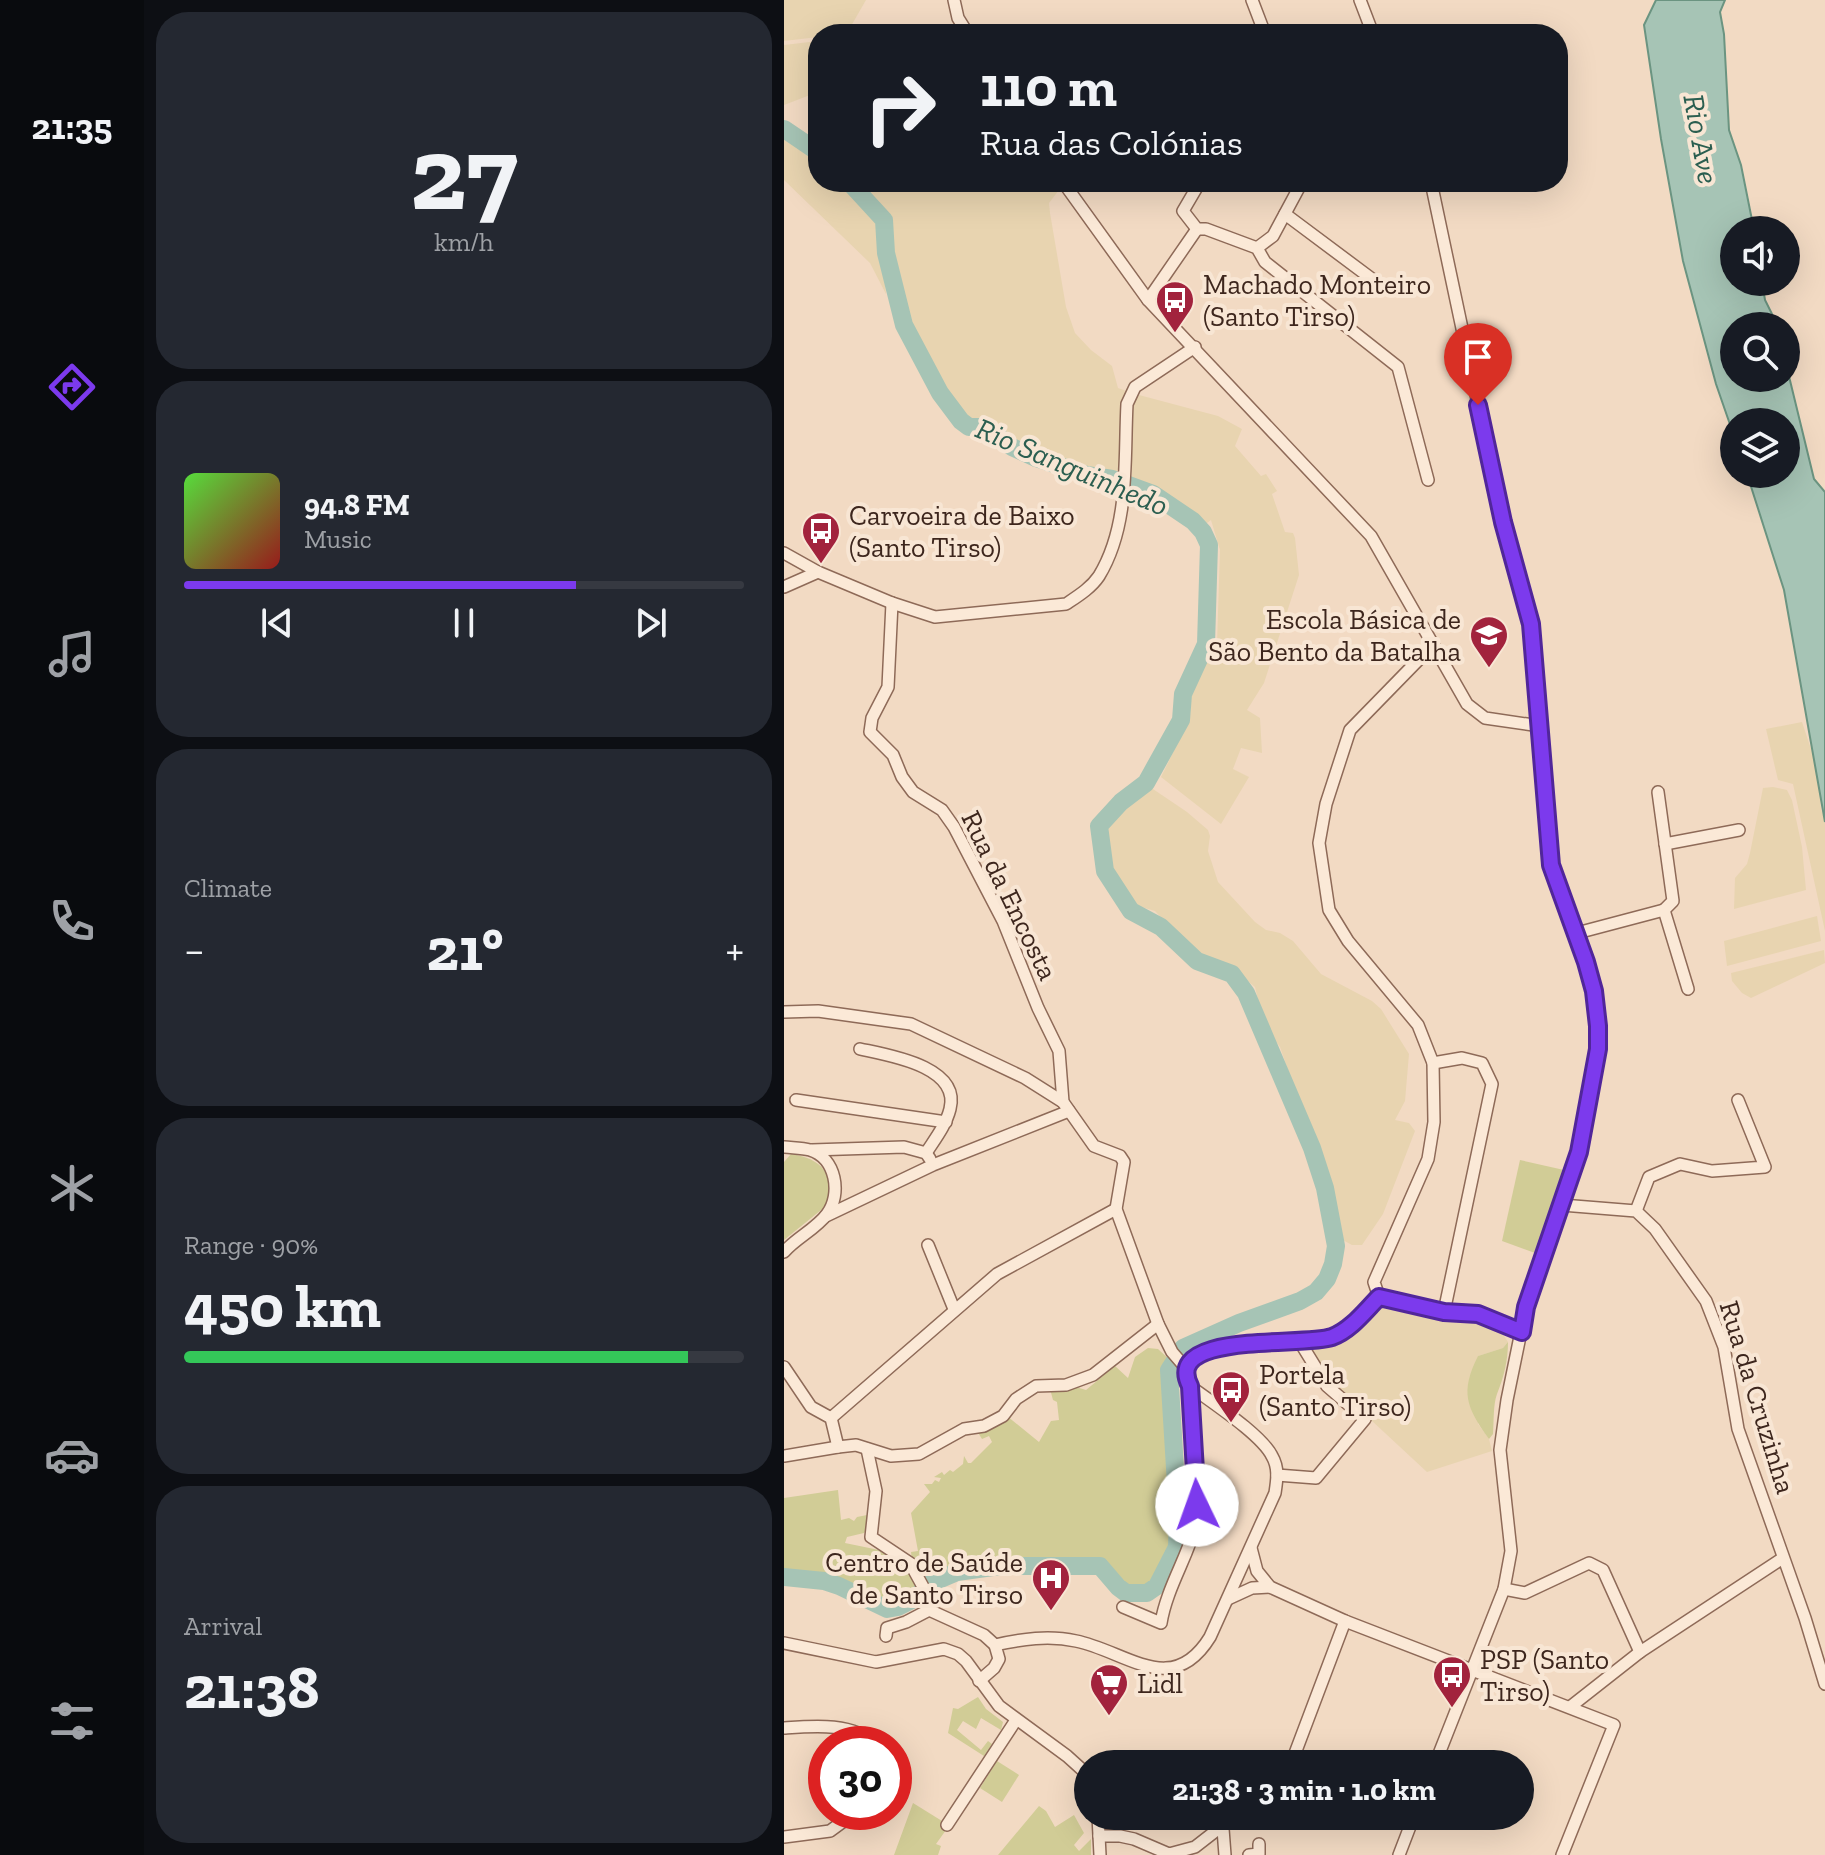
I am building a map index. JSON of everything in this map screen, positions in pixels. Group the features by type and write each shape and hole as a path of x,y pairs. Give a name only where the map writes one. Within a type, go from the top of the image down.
{"street":[{"path":"954,0 962,24"},
{"path":"1252,0 1261,24"},
{"path":"1360,0 1369,24"},
{"path":"1070,192 1148,300 1371,536 1467,704 1485,718 1540,726"},
{"path":"1194,192 1183,211 1197,229"},
{"path":"1257,248 1273,236 1297,192"},
{"path":"1433,192 1503,522 1531,624 1551,865 1577,933 1594,991 1598,1049 1579,1152 1526,1307 1507,1400 1500,1450 1511,1551 1504,1589 1441,1750"},
{"path":"1285,214 1376,282"},
{"path":"1148,300 1197,229"},
{"path":"1197,229 1206,229 1257,248 1265,262 1398,367 1428,480"},
{"path":"784,553 818,572 935,617 1066,604 1082,594 1099,576 1121,520 1127,404 1135,387 1195,347"},
{"path":"784,587 818,572"},
{"name":"Rua da Encosta","path":"892,603 888,687 872,718 870,732 893,755 902,777 913,792 942,810 993,900 1059,1051 1066,1106"},
{"path":"1379,1297 1374,1282 1428,1159 1434,1122 1433,1063 1418,1025 1348,941 1329,910 1319,843 1326,804 1350,730 1432,646"},
{"path":"1577,933 1664,910 1673,901 1658,792"},
{"path":"1665,844 1739,830"},
{"path":"1664,910 1688,989"},
{"path":"784,1012 818,1011 911,1024 1038,1085 1066,1106 1094,1146 1120,1156 1124,1162 1116,1209 1158,1324 1172,1352 1183,1365 1190,1386 1198,1517 1195,1532 1164,1607 1161,1623 1123,1607"},
{"path":"860,1049 911,1061 937,1075 948,1090 952,1105 946,1122 926,1153"},
{"path":"1433,1063 1462,1058 1482,1063 1492,1084 1444,1312"},
{"path":"796,1100 946,1122"},
{"path":"1562,1205 1636,1211 1649,1177 1680,1164 1712,1171 1765,1167 1738,1100"},
{"path":"784,1252 826,1216 1066,1106"},
{"path":"784,1147 811,1150 904,1147 926,1153 933,1165"},
{"path":"811,1150 823,1158 836,1184 835,1200 826,1216"},
{"path":"831,1418 997,1274 1116,1209"},
{"name":"Rua da Cruzinha","path":"1636,1211 1655,1229 1706,1301 1724,1347 1738,1429 1825,1684"},
{"path":"928,1245 954,1309"},
{"path":"1379,1297 1444,1312 1478,1314 1522,1332"},
{"path":"1183,1365 1214,1348 1328,1339 1340,1334 1379,1297"},
{"path":"784,1456 856,1445 891,1456 919,1454 964,1429 984,1426 1003,1416 1016,1399 1036,1386 1066,1385 1093,1375 1158,1324"},
{"path":"1277,1475 1316,1478 1365,1419 1327,1386 1300,1342"},
{"path":"784,1367 811,1407 831,1418 838,1447"},
{"path":"995,1645 1037,1638 1060,1638 1081,1642 1151,1669 1179,1666 1197,1655 1204,1646 1275,1493 1277,1475 1273,1456 1267,1448 1190,1386"},
{"path":"867,1449 876,1491 871,1537 904,1557 925,1590 929,1610"},
{"path":"1251,1548 1257,1571 1270,1587 1345,1621 1614,1725 1562,1855"},
{"path":"1570,1707 1640,1652 1783,1558"},
{"path":"1504,1589 1525,1593 1589,1563 1603,1570 1640,1652"},
{"path":"1227,1599 1252,1588 1270,1587"},
{"path":"886,1636 887,1628 929,1610"},
{"path":"929,1610 984,1635 995,1645 999,1659 979,1681"},
{"path":"1296,1750 1345,1621"},
{"path":"784,1643 876,1662 944,1649 958,1654 999,1706 1074,1762"},
{"path":"947,1825 1016,1720"},
{"path":"784,1728 808,1726"},
{"path":"784,1837 831,1830"},
{"path":"1099,1830 1100,1855"},
{"path":"1099,1836 1134,1839 1169,1854 1195,1847 1213,1830"},
{"path":"1223,1830 1225,1855"},
{"path":"1399,1855 1409,1830"},
{"path":"1249,1855 1259,1854 1259,1844"}],"shaded area":[{"path":"784,0 866,0 852,24 808,24 808,38 784,41"},
{"path":"808,42 808,96 784,105 784,45"},
{"path":"784,134 808,148 808,192 854,192 881,224 886,294 870,263 784,180"},
{"path":"867,192 1057,192 1049,203 1050,213 1066,307 1075,333 1112,366 1118,388 1129,392 1121,465 1114,475 1017,447 991,425 973,423 962,416 915,338 898,284 889,219 881,205"},
{"path":"1139,395 1218,416 1242,429 1235,446 1261,476 1266,474 1277,491 1272,494 1285,532 1293,533 1295,538 1299,575 1264,683 1247,710 1260,718 1262,753 1241,748 1233,769 1249,777 1221,824 1161,777 1190,718 1191,692 1217,644 1220,550 1211,520 1203,526 1156,493 1132,485 1132,405"},
{"path":"1802,722 1817,767 1825,822 1825,931 1793,784 1778,780 1766,729"},
{"path":"1150,787 1208,830 1208,851 1218,882 1255,922 1293,941 1321,974 1372,1001 1381,1009 1409,1054 1405,1101 1395,1120 1409,1123 1415,1131 1383,1214 1362,1245 1352,1245 1341,1239 1314,1131 1301,1108 1280,1047 1264,1025 1255,987 1230,966 1195,953 1155,911 1138,906 1114,874 1105,841 1106,827 1129,800"},
{"path":"1763,788 1787,790 1792,800 1802,847 1806,890 1734,909 1735,878 1747,864"},
{"path":"1817,916 1821,941 1727,966 1724,941"},
{"path":"1824,950 1825,963 1751,998 1732,981 1731,973"},
{"path":"791,1154 818,1164 824,1170 829,1185 826,1206 784,1240 784,1162"},
{"path":"1520,1160 1564,1170 1535,1253 1502,1241"},
{"path":"1384,1303 1447,1322 1462,1315 1479,1320 1502,1333 1508,1342 1503,1348 1478,1356 1478,1424 1489,1439 1492,1451 1427,1472 1329,1381 1312,1355 1313,1346 1344,1337 1362,1323 1376,1304"},
{"path":"1508,1342 1505,1368 1495,1403 1493,1434 1489,1439 1471,1408 1469,1380 1478,1356 1503,1348"},
{"path":"1148,1348 1158,1349 1172,1362 1167,1372 1175,1547 1149,1590 1128,1592 1101,1563 1057,1562 988,1564 945,1575 926,1585 912,1560 911,1552 918,1551 911,1513 930,1492 924,1484 932,1484 935,1480 939,1482 941,1478 934,1477 942,1472 944,1475 950,1470 953,1472 963,1464 964,1456 971,1463 992,1442 989,1436 982,1439 977,1431 998,1425 1007,1416 1039,1442 1051,1421 1059,1420 1057,1402 1053,1400 1050,1389 1076,1387 1086,1390 1115,1366 1128,1378 1135,1357"},
{"path":"838,1490 841,1520 849,1518 854,1521 867,1515 864,1533 847,1537 845,1543 879,1550 903,1564 920,1591 908,1600 887,1605 834,1582 784,1575 784,1498"},
{"path":"978,1697 986,1709 1003,1722 1001,1730 981,1718 976,1729 963,1721 957,1730 981,1750 988,1741 992,1744 984,1756 948,1733 953,1708 958,1709"},
{"path":"997,1761 1019,1775 1002,1802 980,1788"},
{"path":"913,1803 942,1821 946,1830 936,1844 941,1846 938,1855 894,1855 903,1830 912,1830"},
{"path":"1039,1806 1046,1811 1055,1827 1074,1815 1074,1830 1084,1833 1074,1845 1079,1851 1091,1839 1091,1855 998,1855"}],"water":[{"name":"Rio Ave","path":"1656,0 1725,0 1720,12 1729,130 1741,165 1751,216 1720,216 1720,296 1764,296 1771,312 1720,312 1720,392 1793,392 1797,408 1724,408 1683,261 1644,25"},
{"path":"1800,422 1814,479 1825,492 1825,822 1784,590 1751,488 1800,488"}],"waterway":[{"name":"Rio Sanguinhedo","path":"784,129 808,145"},
{"name":"Rio Sanguinhedo","path":"784,1577 824,1581 887,1609 914,1599 929,1584 957,1572 1000,1566 1100,1566 1126,1593 1147,1593 1157,1586 1177,1547 1169,1370 1183,1348 1316,1292 1327,1279 1336,1246 1325,1188 1312,1148 1246,993 1232,974 1197,961 1161,927 1131,911 1105,871 1099,826 1121,802 1146,783 1181,720 1183,694 1206,644 1209,545 1193,521 1153,494 1036,458 1012,447 985,427 969,427 961,421 940,393 904,325 886,253 884,220 858,192"}],"place":[{"name":"Machado Monteiro (Santo Tirso)","path":"1175,334"},
{"name":"Carvoeira de Baixo (Santo Tirso)","path":"821,565"},
{"name":"Escola Básica de São Bento da Batalha","path":"1489,669"},
{"name":"Portela (Santo Tirso)","path":"1231,1424"},
{"name":"Centro de Saúde de Santo Tirso","path":"1051,1612"},
{"name":"PSP (Santo Tirso)","path":"1452,1709"},
{"name":"Lidl","path":"1109,1717"}],"route":[{"path":"1197,1505 1190,1386 1185,1376 1185,1367 1191,1358 1214,1348 1328,1339 1350,1327 1379,1297 1444,1312 1478,1314 1522,1332 1526,1307 1579,1152 1598,1049 1594,991 1577,933 1551,865 1531,624 1503,522 1478,405"}]}
